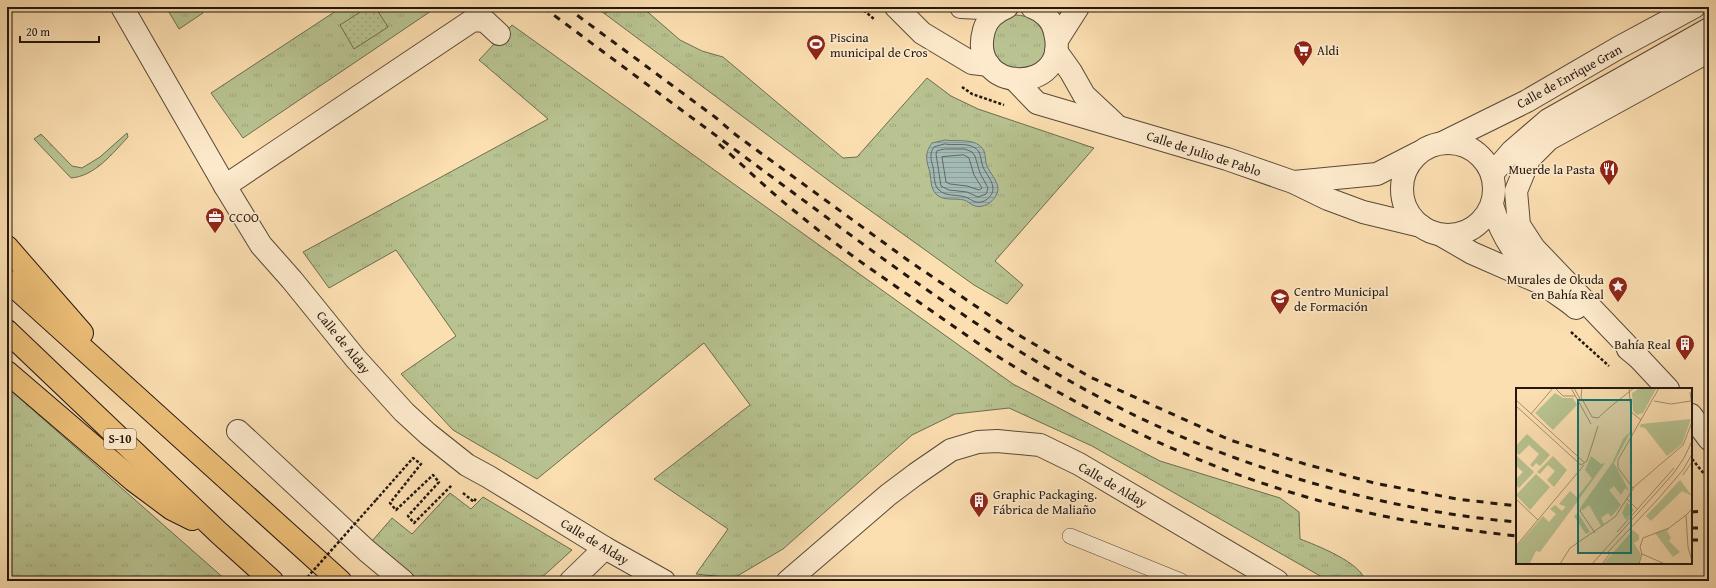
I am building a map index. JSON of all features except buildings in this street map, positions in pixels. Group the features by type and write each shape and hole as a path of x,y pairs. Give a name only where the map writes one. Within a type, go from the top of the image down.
{"highway":[{"path":"7,247 146,407"},
{"path":"7,280 340,581"},
{"name":"S-10","path":"7,331 219,533 272,581"},
{"path":"7,372 133,480 172,509 219,533"}],"street":[{"name":"Calle de Alday","path":"122,7 224,186 261,245 301,290 356,359 404,412 428,434 467,465 664,581"},
{"path":"896,7 922,33 972,63 990,65"},
{"path":"961,7 1004,8"},
{"name":"Calle de Julio de Pablo","path":"1032,7 1038,9 1048,17 1054,28 1057,46 1084,95 1116,125"},
{"path":"1004,8 991,17 985,28 982,40 983,53 990,65 1004,77 1015,80 1026,80 1045,70 1052,61 1057,46 1078,7"},
{"name":"Calle de Enrique Gran","path":"1442,143 1526,101 1618,48 1694,7"},
{"path":"224,186 473,20 485,21 499,34"},
{"path":"1492,174 1512,151 1548,120 1709,30"},
{"path":"1667,388 1534,248 1519,225 1516,191 1529,159 1549,139 1709,51"},
{"name":"Calle de Julio de Pablo","path":"1015,80 1037,103 1116,125 1227,159 1293,182 1328,199 1363,212 1421,226"},
{"path":"1441,235 1457,235 1471,229 1484,219 1492,205 1494,190 1492,174 1485,160 1473,150 1458,143 1442,143 1430,146 1419,153 1409,164 1404,176 1402,190 1404,204 1411,216 1421,226 1430,232 1441,235 1472,253 1545,285"},
{"name":"Calle de Julio de Pablo","path":"1293,182 1376,174 1419,153"},
{"path":"1492,205 1498,227 1509,245 1530,271 1545,285 1568,301 1639,358"},
{"path":"1692,416 1709,439"},
{"path":"238,431 367,552 403,581"},
{"name":"Calle de Alday","path":"788,581 888,495 951,450 978,442 997,441 1040,445 1079,464 1277,581"},
{"path":"571,581 606,548"}],"lane":[{"path":"1070,536 1181,581"}],"path":[{"path":"304,581 413,458 421,464 390,503 396,510 433,475 439,482 408,516 414,523 453,484 474,502 489,477"},
{"path":"1692,458 1709,480"}],"green space":[{"path":"177,7 199,7 203,13 179,29 169,12"},
{"path":"342,7 437,7 243,138 211,93"},
{"path":"368,7 375,7 388,27 354,49 340,25"},
{"path":"595,7 611,7 605,14"},
{"path":"611,7 642,7 680,40 702,51 723,57 843,158 857,157 927,78 951,96 978,109 1094,148 995,261 1023,285 1007,304 974,285 836,186 605,14"},
{"path":"1016,15 1033,19 1044,30 1046,37 1047,44 1041,61 1025,71 1000,64 992,48 994,31 999,23"},
{"path":"512,25 1013,384 1160,461 1280,498 1299,512 1300,539 1327,550 1347,561 1362,574 1365,581 1329,581 1092,446 1009,408 955,414 912,435 783,549 734,578 696,574 728,529 654,479 750,405 704,343 537,479 453,430 401,374 456,336 396,250 329,288 303,252 548,119 479,60"},
{"path":"127,133 128,137 95,169 80,176 71,178 34,139 41,134 72,166 82,168 100,157"},
{"path":"7,387 227,581 7,581"},
{"path":"450,493 471,509 483,497 572,550 538,581 420,581 372,541 392,518 412,534"}],"water":[{"path":"945,140 972,142 981,147 984,151 987,166 998,188 996,196 987,205 979,207 964,200 946,199 940,197 934,192 927,162 927,153 932,143"}],"railway":[{"path":"543,7 712,133 937,297 1022,352 1109,403 1197,443 1286,475 1378,500 1425,510 1516,522"},
{"path":"566,7 715,117 736,135 909,261 1017,334 1090,377 1230,440 1305,464 1374,483 1457,499 1516,506"},
{"path":"719,144 787,205 828,238 877,273 1005,361 1112,421 1187,455 1225,470 1303,496 1382,516 1516,536"},
{"path":"1692,512 1709,511"},
{"path":"1692,528 1709,528"},
{"path":"1692,540 1709,540"}],"place":[{"name":"Piscina municipal de Cros","path":"816,61"},
{"name":"Aldi","path":"1303,67"},
{"name":"Muerde la Pasta","path":"1609,186"},
{"name":"CCOO","path":"215,234"},
{"name":"Murales de Okuda en Bahía Real","path":"1618,303"},
{"name":"Centro Municipal de Formación","path":"1280,315"},
{"name":"Bahía Real","path":"1685,361"},
{"name":"Graphic Packaging. Fábrica de Maliaño","path":"979,518"}]}
